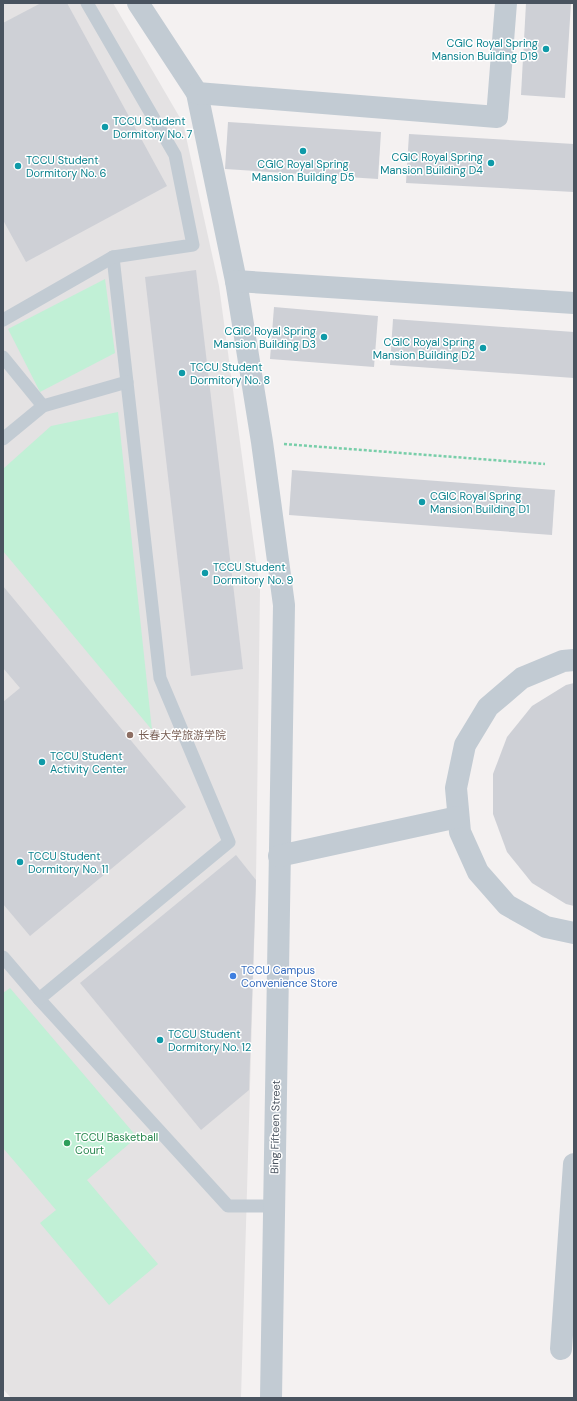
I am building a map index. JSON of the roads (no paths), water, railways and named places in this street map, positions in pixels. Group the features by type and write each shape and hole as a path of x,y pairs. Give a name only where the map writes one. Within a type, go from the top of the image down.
{"street":[{"path":"138,3 197,93 497,117 506,3"},
{"name":"Bing Fifteen Street","path":"197,93 236,281 262,442 284,605 271,1398"},
{"path":"236,281 574,303"},
{"path":"574,660 563,661 522,678 488,707 465,745 456,788 460,832 478,872 507,905 546,927 574,933"},
{"path":"279,856 458,817"},
{"path":"562,1349 574,1164"}],"lane":[{"path":"3,320 113,257 193,245 175,155 87,3"},
{"path":"39,999 229,842 160,678 113,257"},
{"path":"3,357 43,406"},
{"path":"3,439 43,406 127,382"},
{"path":"3,957 39,999 228,1206 274,1206"}],"place":[{"name":"CGIC Royal Spring Mansion Building D19","path":"546,49"},
{"name":"TCCU Student Dormitory No. 7","path":"105,127"},
{"name":"CGIC Royal Spring Mansion Building D5","path":"303,151"},
{"name":"CGIC Royal Spring Mansion Building D4","path":"491,163"},
{"name":"TCCU Student Dormitory No. 6","path":"18,166"},
{"name":"CGIC Royal Spring Mansion Building D3","path":"324,337"},
{"name":"CGIC Royal Spring Mansion Building D2","path":"483,348"},
{"name":"TCCU Student Dormitory No. 8","path":"182,373"},
{"name":"CGIC Royal Spring Mansion Building D1","path":"422,502"},
{"name":"TCCU Student Dormitory No. 9","path":"205,573"},
{"name":"长春大学旅游学院","path":"130,735"},
{"name":"TCCU Student Activity Center","path":"42,762"},
{"name":"TCCU Student Dormitory No. 11","path":"20,862"},
{"name":"TCCU Campus Convenience Store","path":"233,976"},
{"name":"TCCU Student Dormitory No. 12","path":"160,1040"},
{"name":"TCCU Basketball Court","path":"67,1143"}]}
